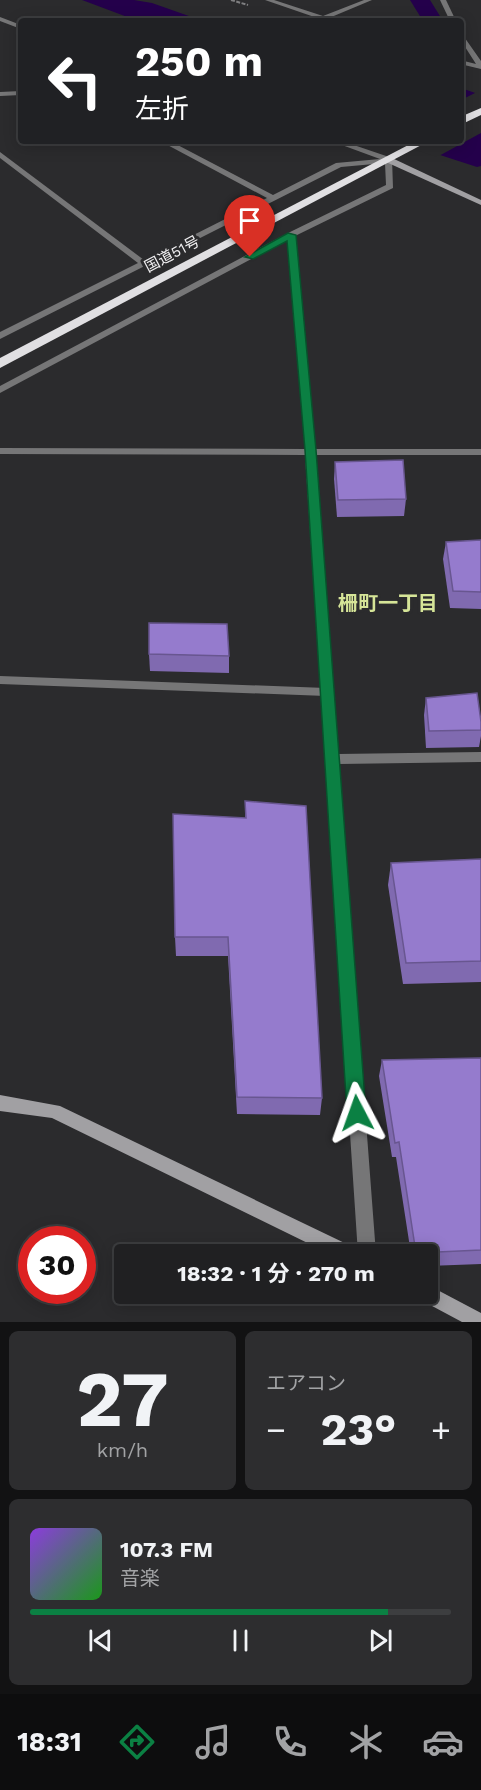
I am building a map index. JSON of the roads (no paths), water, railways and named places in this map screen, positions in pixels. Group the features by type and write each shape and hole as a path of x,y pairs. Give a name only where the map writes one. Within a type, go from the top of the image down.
{"highway":[{"path":"464,120 481,111"},
{"name":"国道51号","path":"0,364 419,144"}],"street":[{"path":"268,0 324,18 369,0"},
{"path":"443,0 452,18"},
{"path":"0,19 18,26"},
{"path":"464,39 481,67"},
{"path":"464,63 481,67"},
{"path":"0,94 18,93"},
{"path":"170,144 272,198"},
{"path":"344,144 389,160 481,203"},
{"path":"0,154 144,264"},
{"path":"0,336 339,165 389,160"},
{"path":"0,390 291,235 390,186 389,160"},
{"path":"291,235 310,450 366,1244"},
{"path":"0,451 481,452"},
{"path":"0,680 326,692"},
{"path":"332,759 481,757"},
{"path":"0,1103 54,1111 328,1244"},
{"path":"438,1300 480,1322"}],"waterway":[{"path":"420,0 431,18"}],"district":[{"name":"柵町一丁目","path":"388,603"}]}
